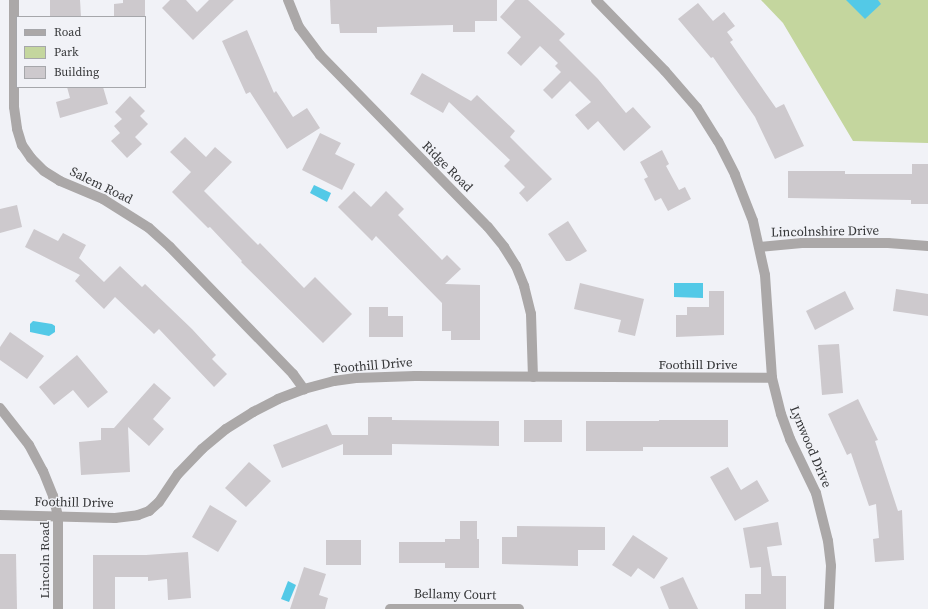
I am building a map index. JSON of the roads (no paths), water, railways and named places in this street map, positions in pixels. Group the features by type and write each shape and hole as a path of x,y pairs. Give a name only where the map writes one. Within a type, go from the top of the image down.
{"street":[{"name":"Salem Road","path":"14,0 14,107 17,129 22,145 31,158 44,171 60,181 103,199 149,228 170,247 288,369 304,389"},
{"name":"Ridge Road","path":"288,0 299,27 320,55 488,227 504,247 516,266 524,286 531,314 533,377"},
{"name":"Lincolnshire Drive","path":"596,0 665,71 697,108 718,141 735,175 753,221 760,247 802,243 888,243 928,246"},
{"name":"Lynwood Drive","path":"760,247 766,275 772,378 781,414 790,439 816,493 823,516 830,566 829,609"},
{"name":"Foothill Drive","path":"0,515 116,518 138,515 149,511 159,502 178,474 202,449 226,429 253,412 304,389 334,381 356,378 415,376 772,378"},
{"name":"Lincoln Road","path":"0,408 30,445 53,496 58,516 58,609"},
{"name":"Bellamy Court","path":"390,609 519,609"}],"water":[{"path":"846,0 878,0 881,4 865,19"},
{"path":"314,185 331,193 327,202 310,193"},
{"path":"674,283 703,283 703,298 674,297"},
{"path":"33,321 52,324 55,326 55,332 49,336 30,332 30,324"},
{"path":"288,581 296,585 289,602 281,599"}]}
